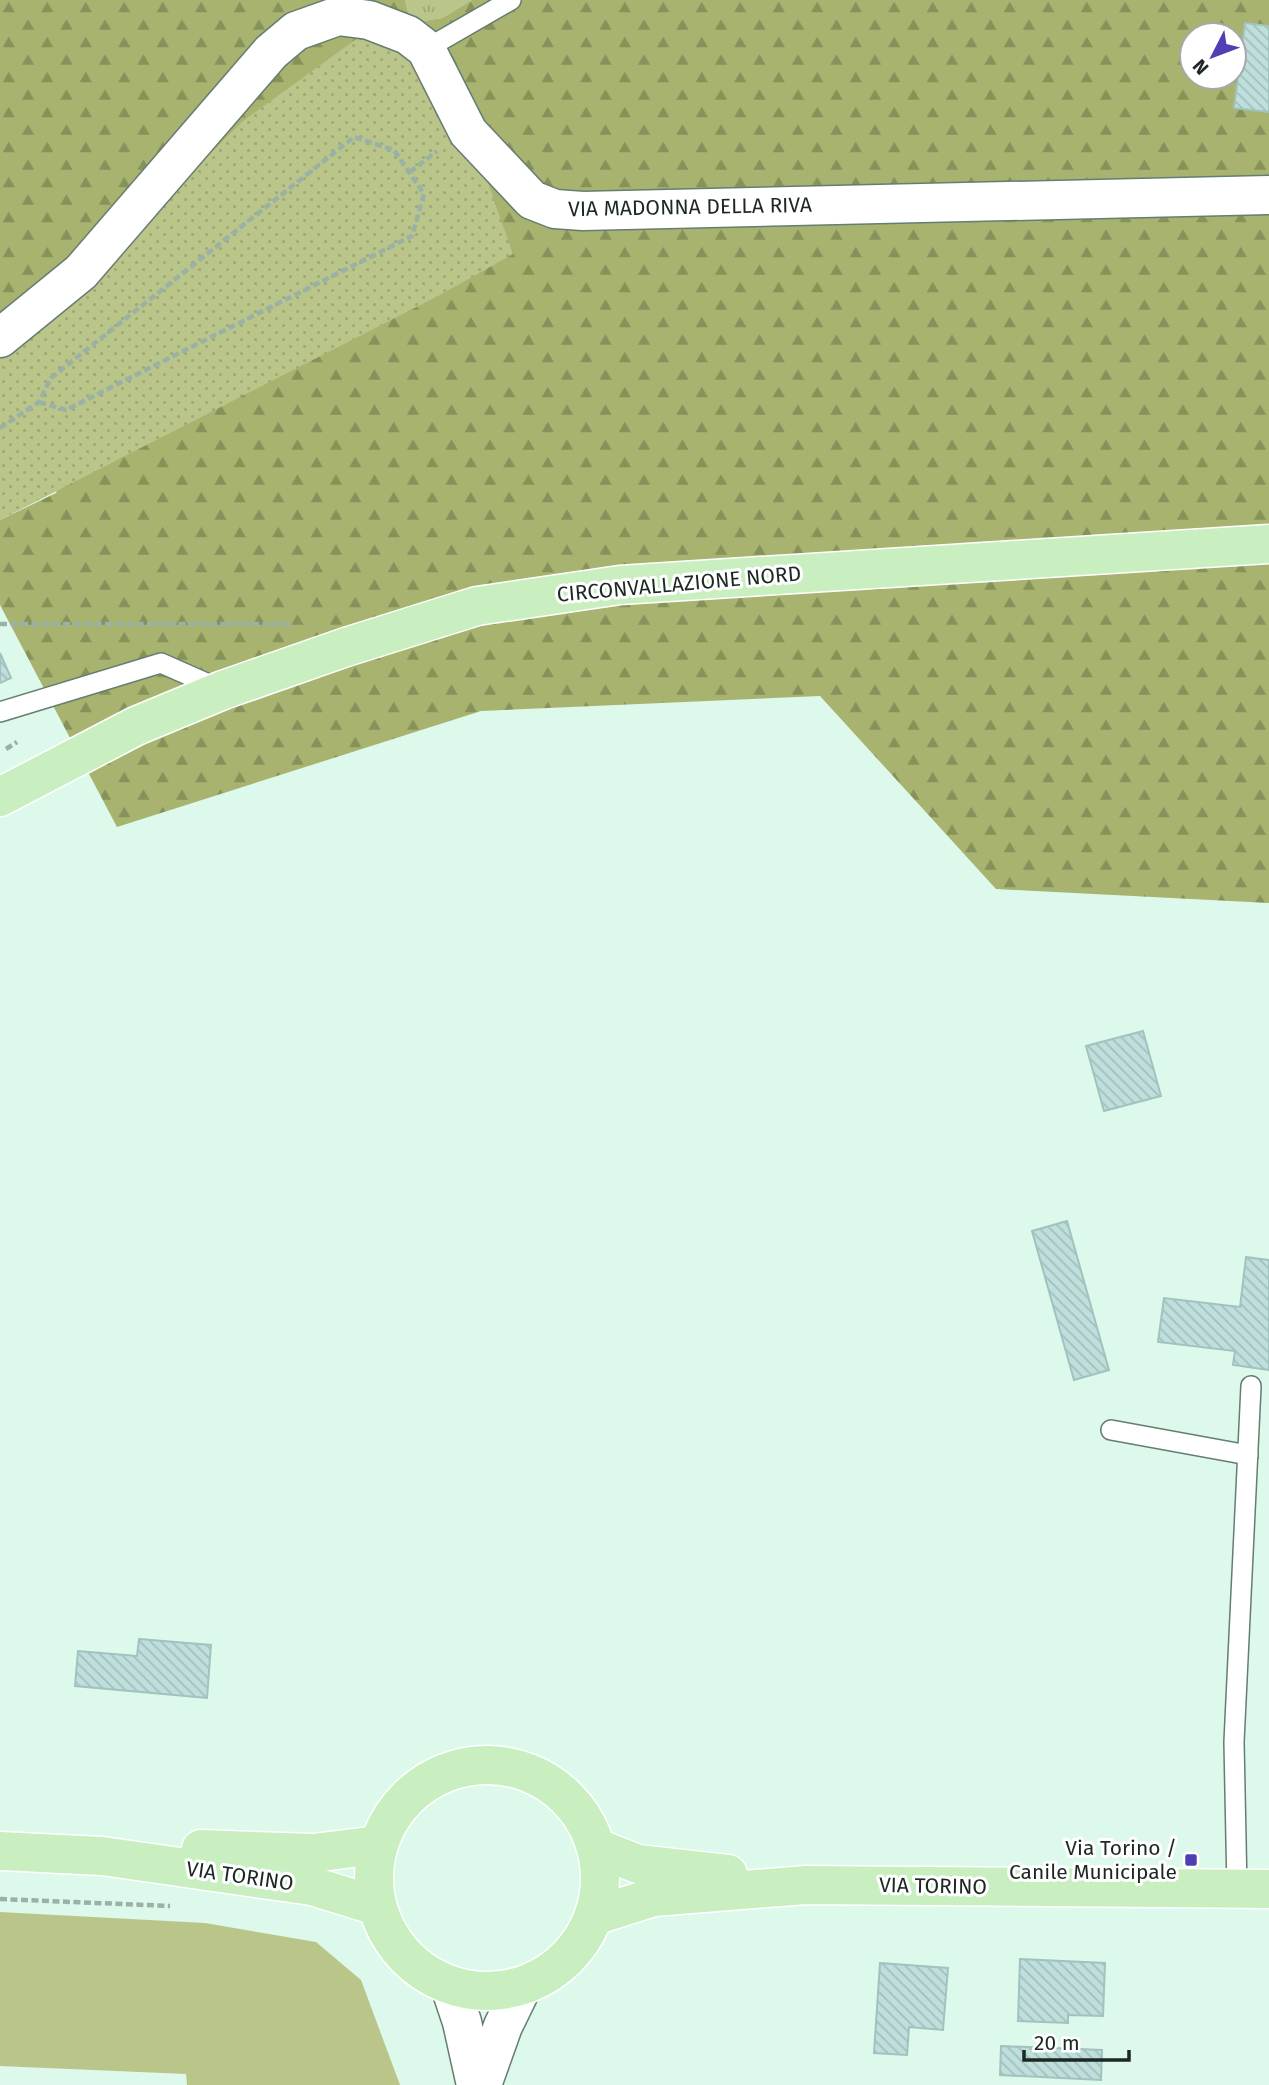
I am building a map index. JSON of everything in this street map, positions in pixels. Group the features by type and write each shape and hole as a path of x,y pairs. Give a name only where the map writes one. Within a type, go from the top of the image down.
{"main road":[{"name":"CIRCONVALLAZIONE NORD","path":"0,797 136,726 223,690 346,647 477,606 607,587 1269,544"},
{"path":"498,1765 524,1771 549,1783 570,1801 586,1823 597,1848 601,1882 594,1916 578,1947 553,1971 522,1987 486,1992 450,1986 430,1977 403,1955 384,1927 377,1906 373,1875 378,1845 391,1817 404,1800 420,1786 444,1773 470,1766 498,1765"},
{"name":"VIA TORINO","path":"102,1856 155,1847 313,1853 378,1845"},
{"name":"VIA TORINO","path":"597,1848 638,1864 806,1885"},
{"name":"VIA TORINO","path":"0,1851 102,1856 312,1886 377,1906"},
{"name":"VIA TORINO","path":"594,1916 654,1897 806,1885 1253,1889"}],"street":[{"path":"0,338 81,272 271,52 296,32 338,16 379,24 408,35 426,49"},
{"name":"VIA MADONNA DELLA RIVA","path":"426,49 459,136 532,200 555,209 597,211 1269,195"},
{"path":"450,1986 462,2022 476,2085"},
{"path":"482,2085 503,2026 522,1987"}],"lane":[{"path":"426,49 511,0"},
{"path":"0,712 161,663 223,690"},
{"path":"1251,1386 1234,1742 1253,1889"},
{"path":"1111,1430 1248,1455"}],"path":[{"path":"410,172 459,136"},
{"path":"0,428 39,402 51,378 354,137 394,150 424,194 412,236 66,410 39,402"},
{"path":"0,624 300,624"},
{"path":"0,1899 173,1906"}],"green space":[{"path":"0,0 405,0 411,23 442,18 472,0 1269,0 1269,903 996,889 820,696 481,711 117,827 0,605 0,520 56,493 148,215 0,345"},
{"path":"405,0 472,0 442,18 411,23"},
{"path":"366,32 427,65 482,166 513,254 440,295 0,520 0,345 148,215 243,121"},
{"path":"0,1912 205,1923 316,1942 361,1980 400,2085 187,2085 186,2074 0,2066"}],"building":[{"path":"1248,23 1269,26 1269,112 1234,108 1236,91 1248,91"},
{"path":"0,653 11,678 0,683"},
{"path":"1143,1031 1161,1096 1104,1111 1086,1046"},
{"path":"1067,1221 1109,1370 1074,1380 1032,1231"},
{"path":"1246,1257 1269,1260 1269,1370 1233,1365 1235,1351 1158,1342 1164,1298 1240,1307"},
{"path":"139,1639 211,1645 207,1698 75,1686 78,1651 137,1656"},
{"path":"1020,1959 1105,1963 1103,2016 1068,2015 1068,2023 1018,2021"},
{"path":"880,1963 948,1968 943,2030 909,2027 907,2055 874,2053"},
{"path":"1001,2046 1102,2050 1101,2080 1000,2075"}],"place":[{"name":"Via Torino / Canile Municipale","path":"1191,1860"}]}
